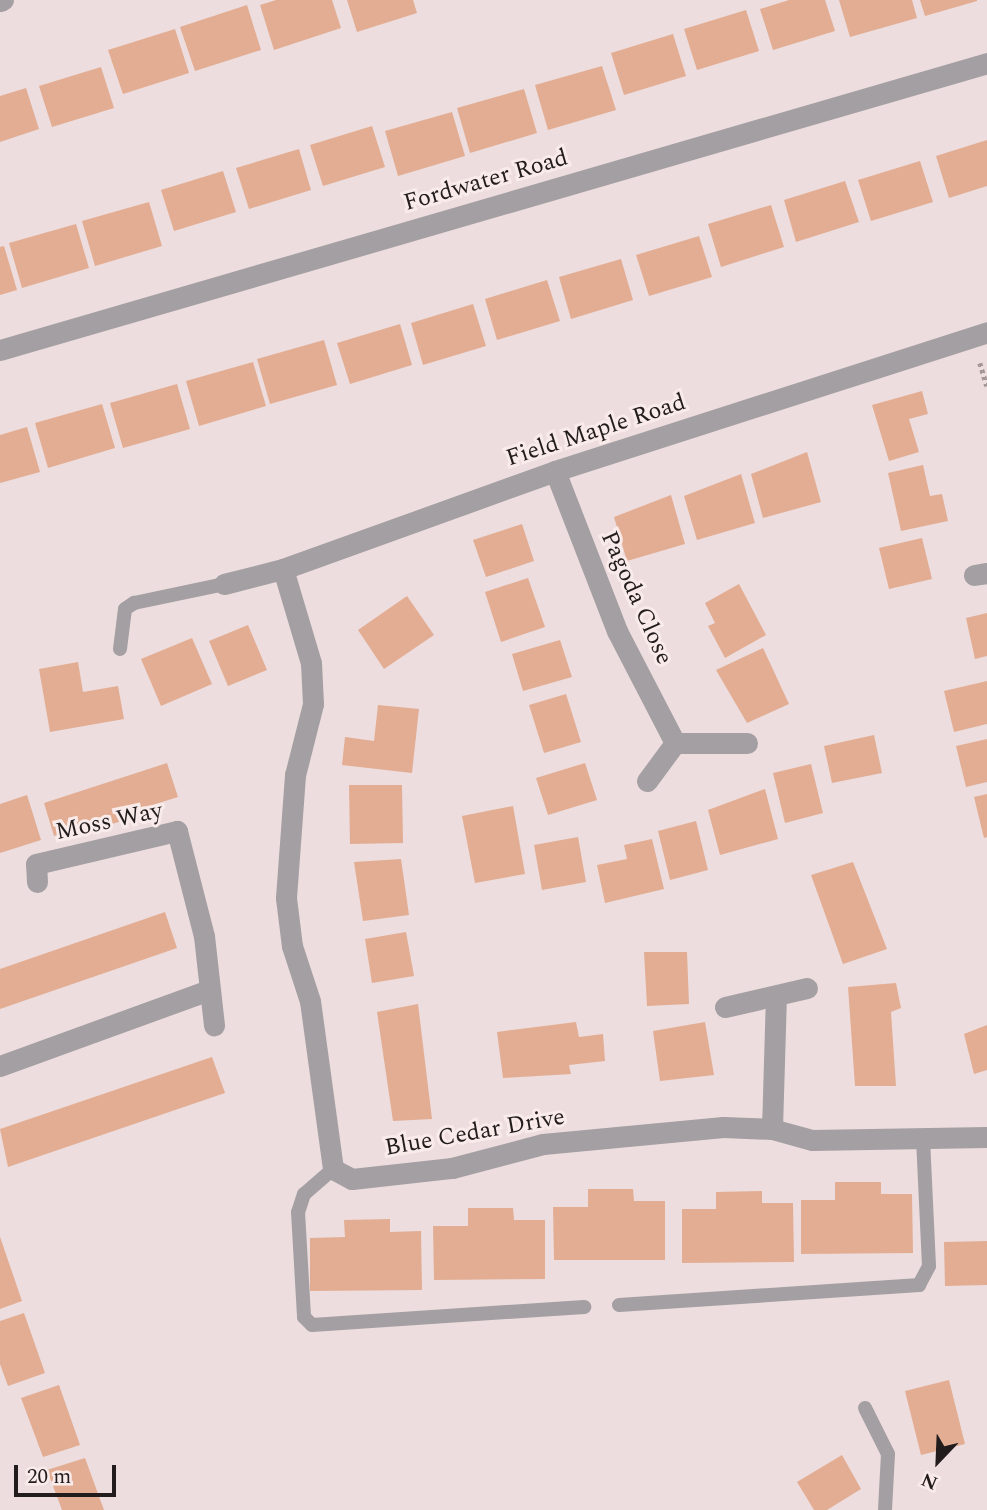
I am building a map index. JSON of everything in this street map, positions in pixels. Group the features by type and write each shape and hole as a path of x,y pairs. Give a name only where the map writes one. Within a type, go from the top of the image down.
{"street":[{"name":"Fordwater Road","path":"0,351 987,62"},
{"name":"Field Maple Road","path":"224,584 283,569 555,471 987,332"},
{"name":"Pagoda Close","path":"555,471 617,631 676,743"},
{"path":"283,569 311,663 313,704 295,775 286,898 292,946 310,1001 333,1169"},
{"path":"647,781 676,743 747,743"},
{"name":"Moss Way","path":"37,882 36,864 177,831 204,936 214,1025"},
{"path":"725,1007 807,988"},
{"path":"0,1066 209,990"},
{"path":"772,1129 776,996"},
{"name":"Blue Cedar Drive","path":"333,1169 352,1179 452,1168 542,1144 723,1127 772,1129 811,1140 987,1137"}],"lane":[{"path":"120,649 125,610 134,603 224,584"},
{"path":"619,1305 919,1285 929,1266 923,1138"},
{"path":"333,1169 304,1194 298,1212 304,1317 312,1325 584,1307"},
{"path":"865,1408 888,1454 885,1510"}],"building":[{"path":"276,0 332,0 341,28 274,50 260,5"},
{"path":"347,0 413,0 417,13 357,32"},
{"path":"789,0 825,0 835,31 773,50 760,9"},
{"path":"839,0 912,0 917,18 850,37"},
{"path":"920,0 977,0 977,1 925,16"},
{"path":"247,5 261,50 195,71 180,27"},
{"path":"746,10 759,51 697,70 684,29"},
{"path":"175,29 189,73 123,94 108,50"},
{"path":"673,34 686,76 624,95 611,53"},
{"path":"602,66 616,110 548,130 535,85"},
{"path":"101,67 114,108 52,127 39,86"},
{"path":"26,88 39,129 0,142 0,96"},
{"path":"524,89 537,133 470,153 457,108"},
{"path":"452,112 465,156 398,176 385,131"},
{"path":"372,126 385,167 323,186 310,145"},
{"path":"987,140 987,186 949,198 936,156"},
{"path":"299,149 311,190 249,209 236,168"},
{"path":"920,161 933,202 871,221 858,180"},
{"path":"223,171 236,212 174,231 161,190"},
{"path":"845,181 859,222 796,242 784,200"},
{"path":"149,202 162,246 95,266 82,221"},
{"path":"771,205 784,247 721,267 708,224"},
{"path":"76,224 89,268 22,288 9,243"},
{"path":"699,236 712,277 649,296 636,255"},
{"path":"4,246 17,290 0,295 0,247"},
{"path":"621,259 633,300 571,319 559,277"},
{"path":"547,280 560,321 497,340 485,299"},
{"path":"473,304 486,346 423,365 411,323"},
{"path":"400,324 412,365 350,384 337,343"},
{"path":"324,340 337,385 270,404 257,359"},
{"path":"253,362 266,406 199,426 186,381"},
{"path":"177,384 190,429 123,448 110,403"},
{"path":"922,391 928,414 909,419 919,452 889,461 872,405"},
{"path":"102,404 115,448 48,468 35,423"},
{"path":"27,427 40,472 0,483 0,435"},
{"path":"807,452 821,502 763,518 751,474"},
{"path":"923,465 930,496 942,494 948,521 901,531 888,473"},
{"path":"741,474 755,523 697,540 684,496"},
{"path":"671,495 685,544 627,561 614,517"},
{"path":"522,524 534,561 486,577 473,540"},
{"path":"922,538 932,579 889,589 879,548"},
{"path":"528,578 545,627 501,642 485,592"},
{"path":"739,584 766,635 725,658 708,626 715,623 705,603"},
{"path":"407,596 434,635 384,669 358,630"},
{"path":"987,613 987,656 975,659 966,618"},
{"path":"248,625 267,670 228,686 209,641"},
{"path":"192,638 212,684 161,706 141,659"},
{"path":"560,640 572,677 523,691 512,654"},
{"path":"763,648 789,704 747,723 716,670"},
{"path":"78,662 83,692 118,686 124,719 50,732 39,669"},
{"path":"987,681 987,724 954,732 944,691"},
{"path":"566,694 581,742 544,753 529,705"},
{"path":"378,705 419,709 412,773 342,765 345,737 374,741"},
{"path":"874,735 882,773 832,783 824,746"},
{"path":"987,739 987,782 966,787 956,746"},
{"path":"167,763 178,797 130,812 131,818 112,824 111,818 54,836 44,803"},
{"path":"585,763 597,800 548,815 536,778"},
{"path":"811,764 823,813 785,823 773,773"},
{"path":"349,785 402,785 403,843 350,844"},
{"path":"765,789 778,839 720,855 708,810"},
{"path":"987,794 987,837 984,838 974,797"},
{"path":"27,795 41,840 0,853 0,804"},
{"path":"513,806 525,874 475,883 462,816"},
{"path":"696,821 708,870 670,880 658,831"},
{"path":"578,837 586,882 542,890 534,845"},
{"path":"652,839 664,889 605,903 597,865 627,859 624,845"},
{"path":"401,859 409,915 363,921 354,862"},
{"path":"853,862 887,949 843,964 811,875"},
{"path":"165,912 177,948 0,1009 0,969"},
{"path":"406,932 414,976 372,983 365,939"},
{"path":"644,952 687,952 689,1004 647,1006"},
{"path":"896,983 901,1008 891,1012 896,1086 855,1086 848,987"},
{"path":"418,1004 432,1119 393,1121 377,1012"},
{"path":"576,1022 579,1037 603,1034 605,1061 569,1065 571,1074 503,1078 497,1032"},
{"path":"705,1022 714,1075 660,1081 653,1031"},
{"path":"987,1025 987,1070 974,1074 964,1034"},
{"path":"212,1057 225,1093 8,1167 0,1129"},
{"path":"835,1182 881,1182 881,1194 912,1194 913,1253 801,1254 801,1200 835,1200"},
{"path":"588,1189 633,1189 634,1201 665,1201 665,1260 554,1260 553,1207 588,1207"},
{"path":"762,1191 762,1203 793,1203 794,1262 682,1263 682,1209 716,1209 716,1192"},
{"path":"468,1208 513,1208 514,1220 545,1220 545,1279 434,1280 433,1226 468,1226"},
{"path":"390,1219 390,1232 421,1231 422,1290 310,1291 310,1238 345,1237 344,1220"},
{"path":"0,1237 22,1301 0,1309"},
{"path":"987,1241 987,1285 945,1286 944,1242"},
{"path":"24,1313 45,1373 8,1386 0,1364 0,1321"},
{"path":"949,1380 965,1444 921,1455 905,1391"},
{"path":"59,1385 80,1445 43,1457 21,1398"},
{"path":"842,1455 861,1489 827,1510 814,1510 797,1482"},
{"path":"85,1458 104,1510 62,1510 47,1470"}]}
